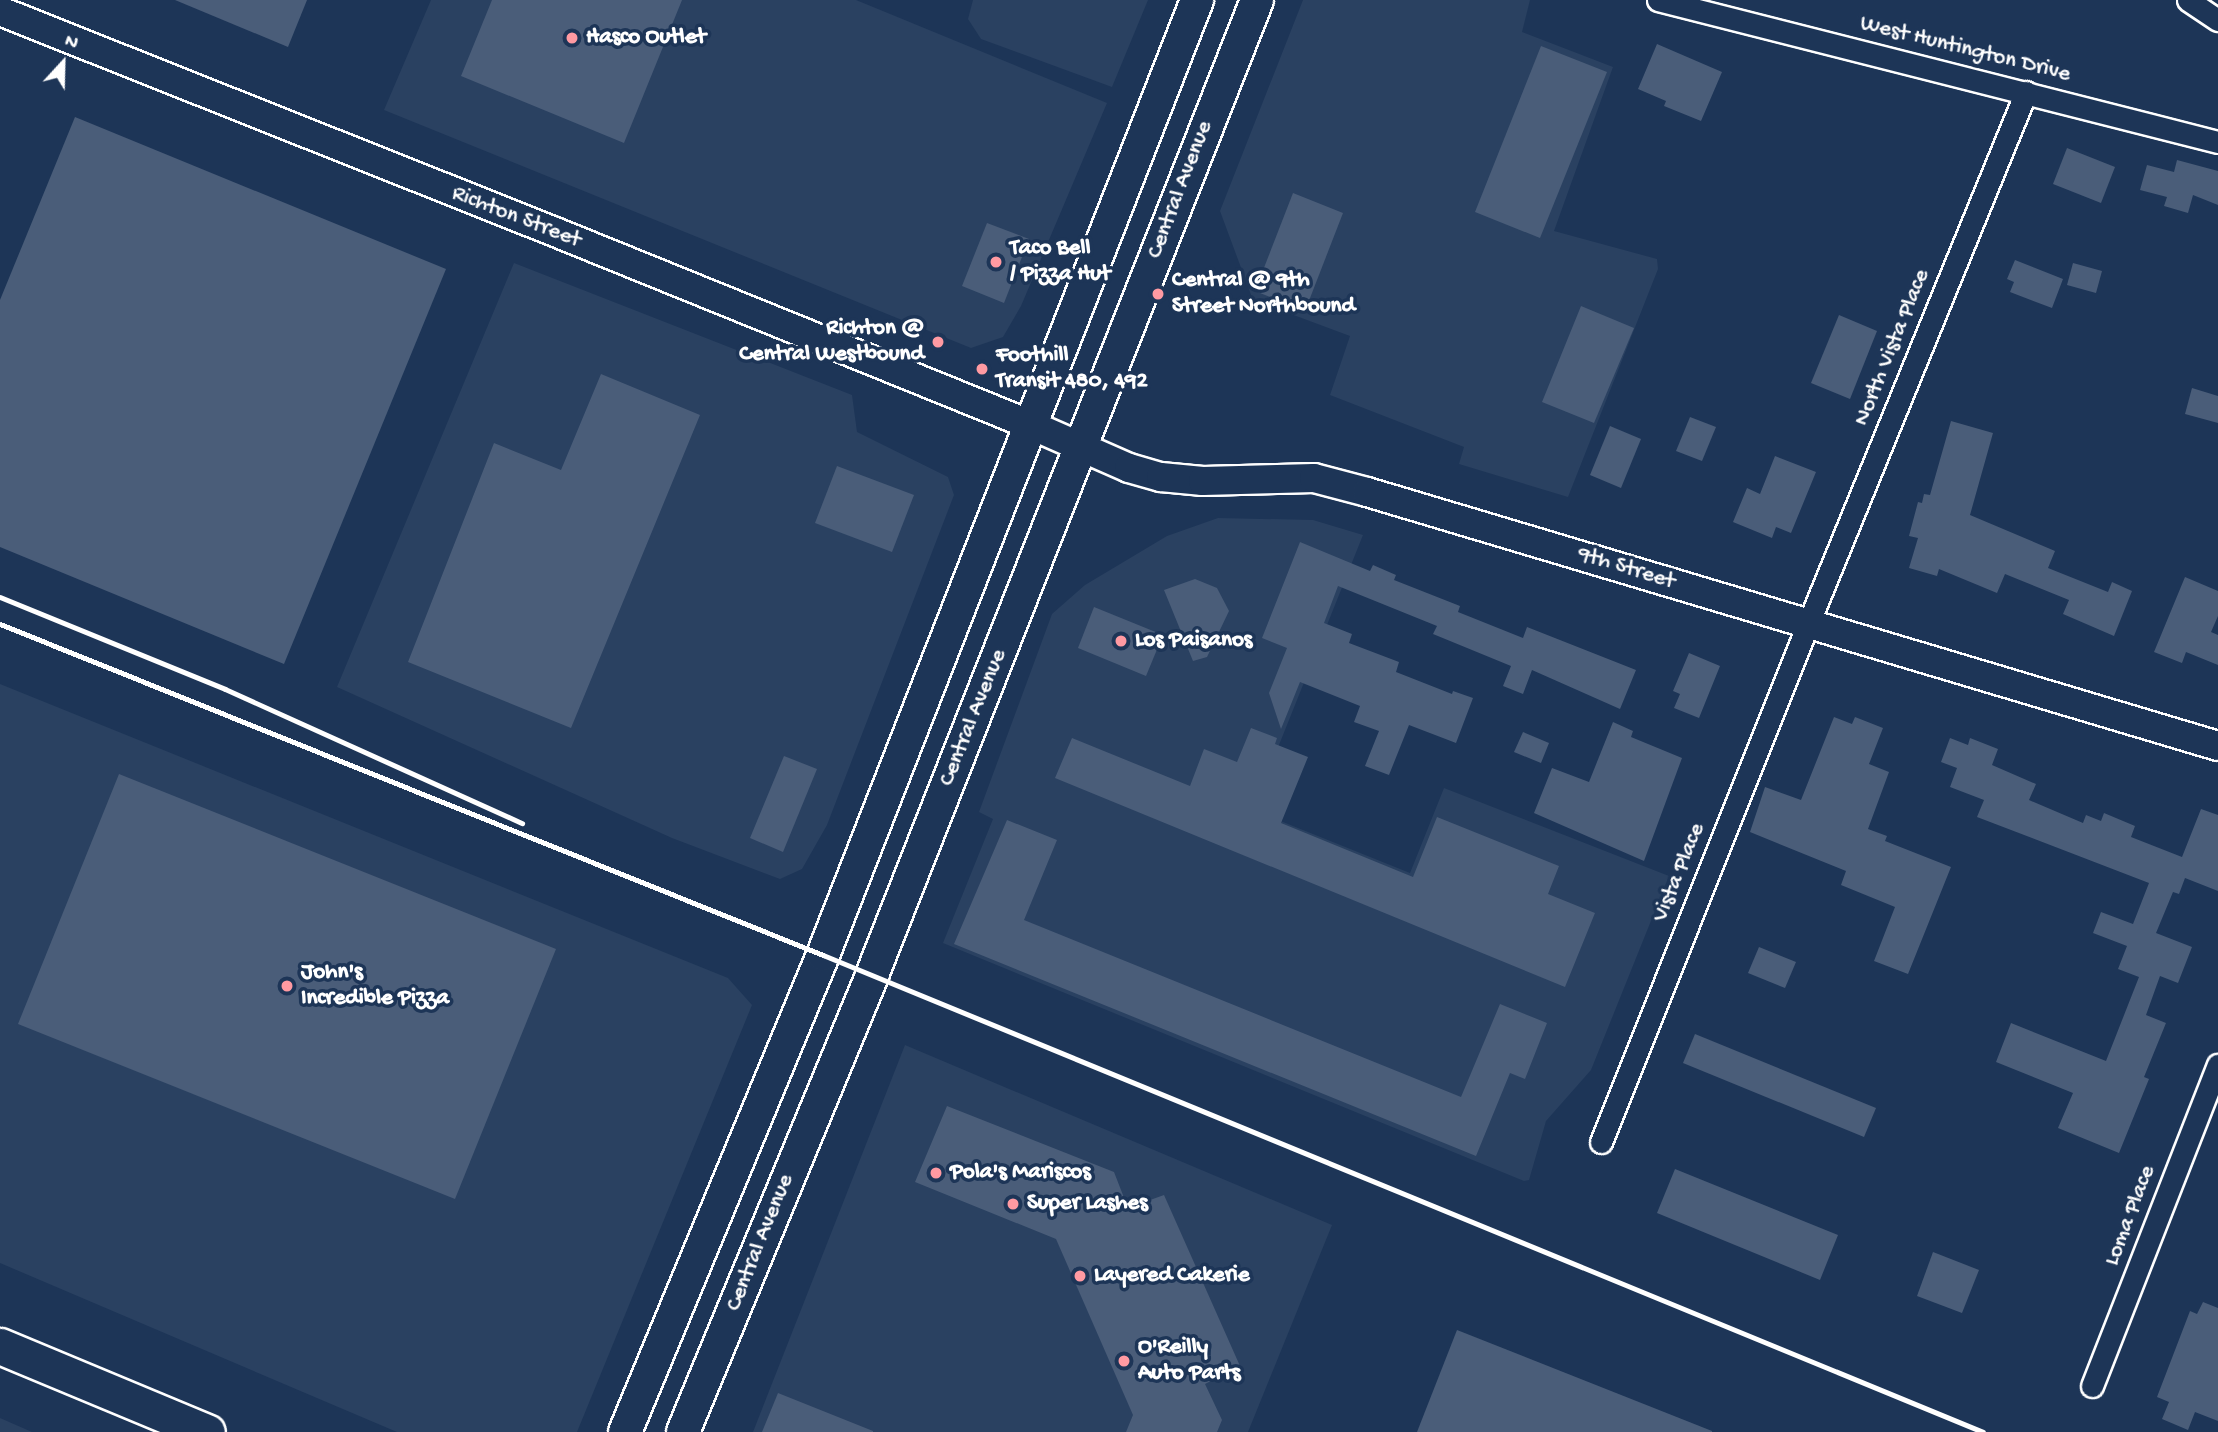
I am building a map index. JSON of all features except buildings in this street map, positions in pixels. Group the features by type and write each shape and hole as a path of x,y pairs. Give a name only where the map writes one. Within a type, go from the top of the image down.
{"main road":[{"path":"625,1432 828,942 1198,0"},
{"name":"Central Avenue","path":"683,1432 877,962 1256,0"},
{"path":"0,1346 207,1432"}],"street":[{"name":"West Huntington Drive","path":"1658,0 2218,142"},
{"path":"2188,0 2218,20"},
{"name":"Richton Street","path":"0,11 1031,425"},
{"name":"North Vista Place","path":"1808,624 2026,92"},
{"name":"9th Street","path":"1031,425 1161,477 1203,481 1314,478 2218,746"},
{"name":"Vista Place","path":"1601,1142 1808,624"},
{"name":"Loma Place","path":"2092,1386 2218,1065"}],"shaded area":[{"path":"431,0 856,0 1107,103 1021,306 1003,337 971,348 384,110"},
{"path":"973,0 1148,0 1112,87 981,39 968,19"},
{"path":"1303,0 1530,0 1522,32 1613,67 1554,231 1657,259 1658,269 1568,497 1459,464 1464,447 1330,395 1350,336 1253,300 1220,211"},
{"path":"514,263 852,395 857,432 948,477 954,495 827,825 802,869 780,879 672,838 337,687"},
{"path":"1218,518 1313,520 1363,535 1253,810 1410,873 1444,788 1669,876 1591,1070 1546,1121 1529,1180 1524,1181 943,943 993,819 979,812 1052,614 1085,585 1167,536"},
{"path":"0,684 728,978 752,1005 577,1432 397,1432 0,1263"},
{"path":"905,1045 1332,1225 1248,1432 753,1432"},
{"path":"0,1418 32,1432 0,1432"}],"railway":[{"path":"0,597 225,689 522,823"},
{"path":"0,624 823,955 1983,1432"}],"place":[{"name":"Hasco Outlet","path":"572,38"},
{"name":"Taco Bell / Pizza Hut","path":"996,262"},
{"name":"Central @ 9th Street Northbound","path":"1158,294"},
{"name":"Richton @ Central Westbound","path":"938,342"},
{"name":"Foothill Transit 480, 492","path":"982,369"},
{"name":"Los Paisanos","path":"1121,641"},
{"name":"John's Incredible Pizza","path":"287,986"},
{"name":"Pola's Mariscos","path":"936,1173"},
{"name":"Super Lashes","path":"1013,1204"},
{"name":"Layered Cakerie","path":"1080,1276"},
{"name":"O'Reilly Auto Parts","path":"1124,1361"}]}
